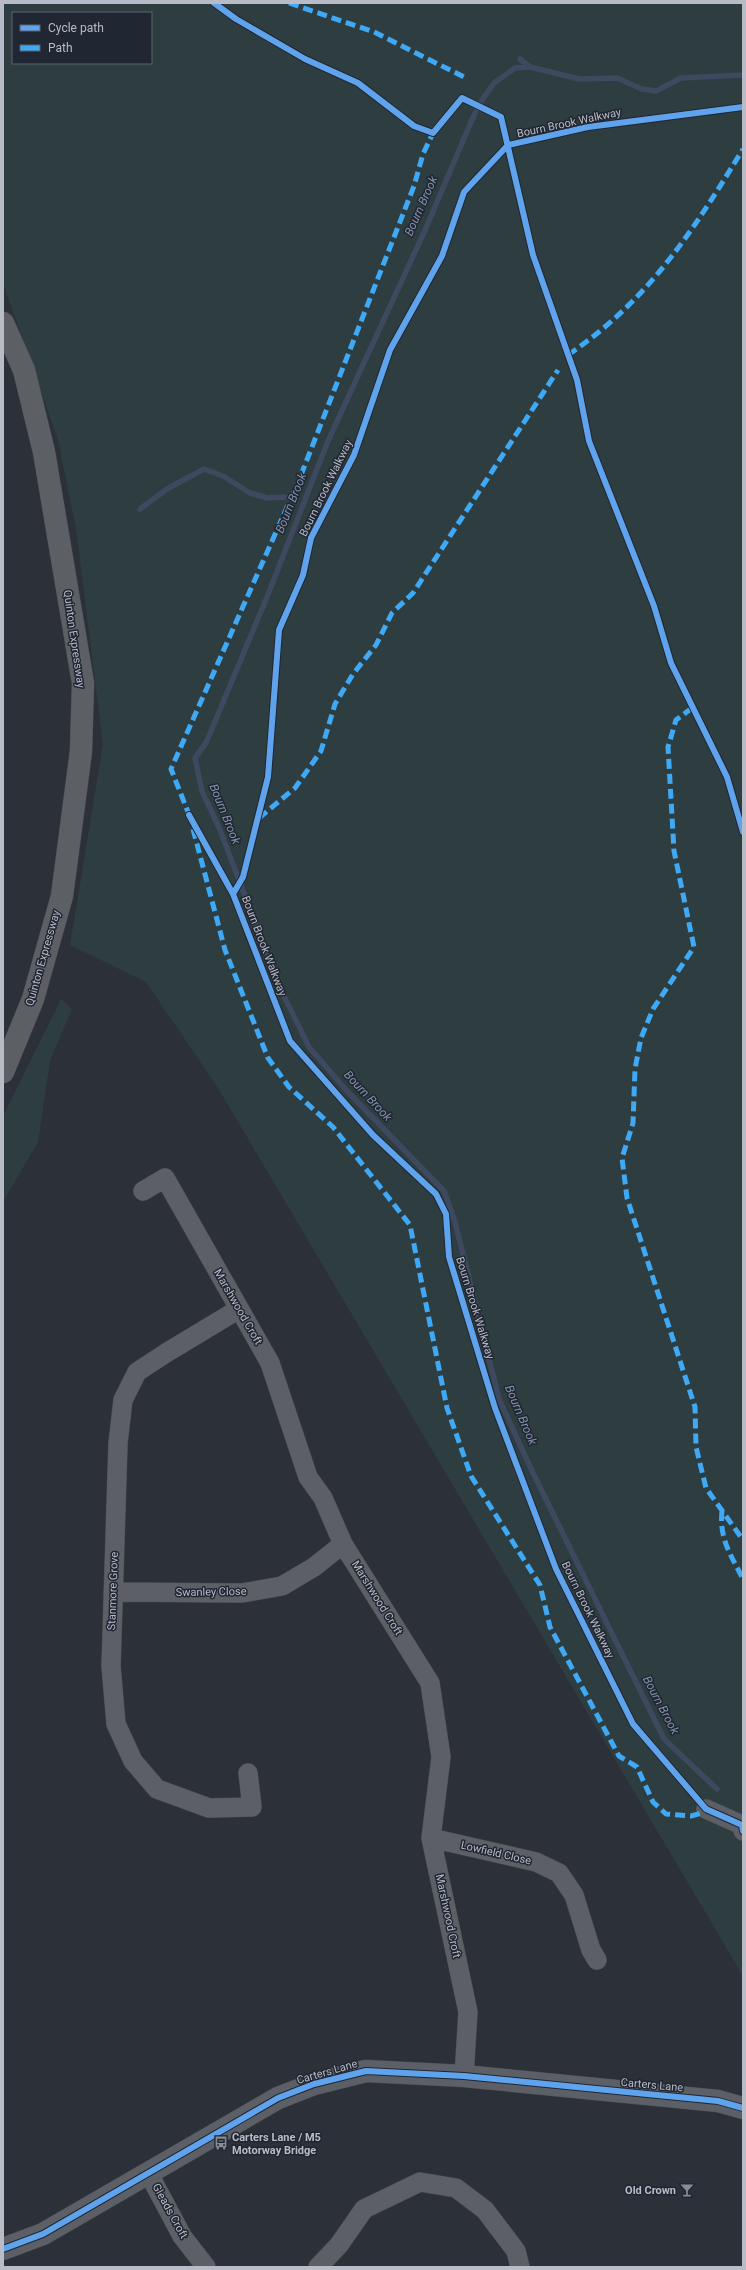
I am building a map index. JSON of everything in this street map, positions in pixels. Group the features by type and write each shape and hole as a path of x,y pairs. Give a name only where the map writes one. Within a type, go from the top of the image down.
{"highway":[{"name":"Quinton Expressway","path":"3,323 24,370 44,452 83,683 81,751 62,896 33,999 3,1072"}],"street":[{"name":"Marshwood Croft","path":"143,1191 165,1178 270,1363 308,1477 322,1498 343,1544 430,1683 440,1757 431,1838 468,2012 464,2076"},
{"name":"Stanmore Grove","path":"239,1309 137,1372 123,1400 118,1443 111,1666 116,1724 133,1761 157,1789 209,1808 252,1807 248,1774"},
{"name":"Swanley Close","path":"113,1592 242,1593 282,1586 314,1568 343,1544"},
{"path":"706,1809 738,1822 742,1825 743,1831"},
{"name":"Lowfield Close","path":"431,1838 536,1862 559,1873 574,1895 591,1950 597,1960"},
{"name":"Carters Lane","path":"3,2248 43,2234 150,2174 278,2098 314,2084 366,2071 464,2076 718,2101 743,2108"},
{"name":"Gleads Croft","path":"150,2174 182,2236 206,2267"},
{"path":"318,2267 339,2245 364,2209 420,2182 456,2188 485,2210 516,2252 520,2267"}],"shaded area":[{"path":"3,3 743,3 743,1976 218,1088 146,982 70,945 103,744 76,529 58,440 3,283"},
{"path":"61,999 72,1009 50,1061 38,1142 3,1202 3,1116"}],"waterway":[{"path":"520,59 530,67"},
{"name":"Bourn Brook","path":"717,1789 664,1739 533,1473 499,1399 455,1222 444,1191 346,1090 309,1047 280,988 220,830 202,791 195,758 206,743 267,597 328,441 426,228 471,122 480,103 494,83 515,68 530,67 579,79 617,78 642,89 656,91 681,78 743,75"},
{"path":"140,509 167,489 204,469 223,476 250,493 267,498 287,497"}],"marked path":[{"path":"289,3 374,32 466,78"},
{"path":"301,475 414,186 423,154 433,133"},
{"path":"568,355 597,334 646,287 687,236 743,149"},
{"path":"259,818 295,788 321,751 335,704 353,674 376,645 392,613 413,593 558,370"},
{"path":"190,817 171,769 296,487"},
{"path":"692,708 676,720 668,747 674,851 694,947 653,1009 641,1038 635,1069 633,1123 622,1158 627,1198 695,1407 696,1447 706,1488 743,1540"},
{"path":"193,829 225,950 268,1058 289,1087 333,1127 410,1225 447,1408 471,1476 540,1585 550,1627 619,1756 637,1767 653,1802 666,1814 691,1816 702,1813 706,1809"},
{"path":"722,1511 722,1530 724,1538 730,1554 743,1579"}],"cycle path":[{"path":"214,3 236,19 305,59 358,83 414,126 433,133 462,98 501,117 533,255 577,380 589,441 654,606 671,663 727,777 743,832"},
{"name":"Bourn Brook Walkway","path":"233,894 243,877 268,777 279,630 303,575 311,538 354,455 390,350 442,256 464,192 508,145 588,127 743,107"},
{"name":"Bourn Brook Walkway","path":"189,815 233,894 290,1041 373,1135 436,1194 446,1214 449,1257 495,1408 556,1569 633,1724 706,1809 742,1825 743,1831"},
{"path":"3,2249 43,2234 278,2098 314,2084 366,2071 464,2076 718,2101 743,2108"}],"place":[{"name":"Carters Lane / M5 Motorway Bridge","path":"221,2143"},
{"name":"Old Crown","path":"687,2190"}]}
